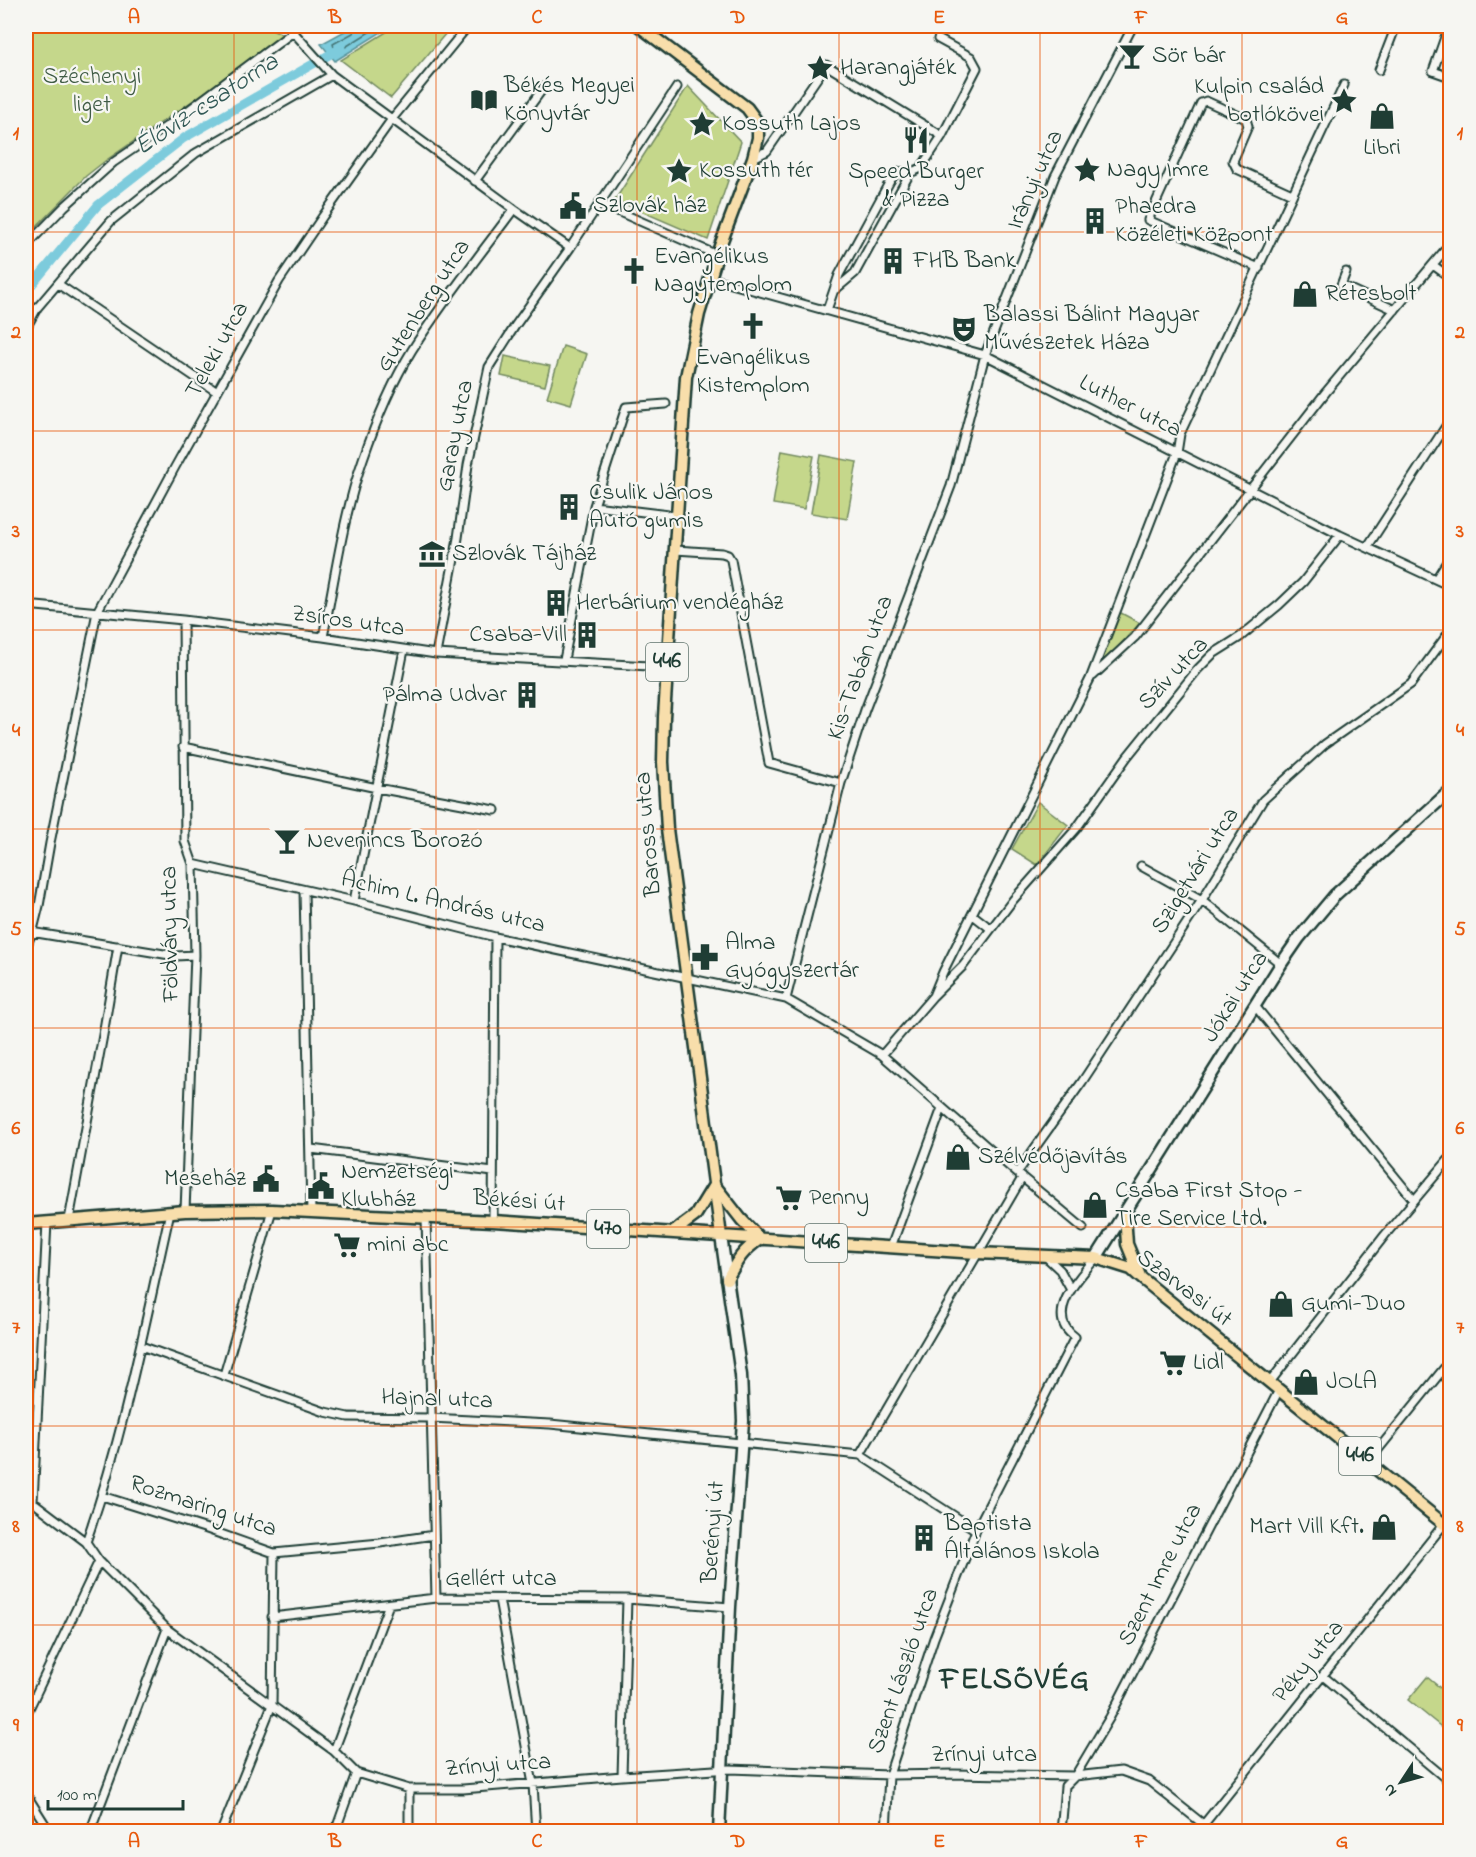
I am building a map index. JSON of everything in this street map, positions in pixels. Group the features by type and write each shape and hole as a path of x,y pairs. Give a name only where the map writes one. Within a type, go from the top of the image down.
{"main road":[{"name":"446","path":"639,26 747,108 758,123 758,138 753,158 710,278"},
{"name":"Baross utca","path":"710,278 691,348 686,377 663,762 664,800 721,1236"},
{"path":"672,1233 695,1216 714,1185 760,1239 741,1255 727,1279"},
{"name":"Békési út","path":"26,1224 185,1211 272,1210 426,1217 721,1236"},
{"path":"1125,1215 1127,1244 1140,1277"},
{"name":"Szarvasi út","path":"721,1236 977,1253 1096,1258 1122,1266 1140,1277 1447,1527"}],"street":[{"name":"Teleki utca","path":"26,948 39,906 97,612 279,281 392,119 468,26"},
{"name":"Irányi utca","path":"985,355 1055,176 1133,26"},
{"path":"1379,70 1396,26"},
{"path":"1449,26 1433,70 1450,77"},
{"path":"26,246 64,207 114,162 170,124 291,28 332,75 570,248 677,87"},
{"path":"836,289 855,273 910,173 921,168 942,136 977,68 971,57 938,39"},
{"path":"753,158 767,151 826,65 942,136"},
{"path":"26,328 37,308 111,221 196,153 332,75"},
{"path":"882,1055 933,996 1090,679 1177,453 1180,435 1344,85"},
{"path":"475,181 544,87"},
{"path":"1259,268 1148,220 1201,103 1206,101 1246,119 1248,126 1233,161 1237,169 1292,194"},
{"path":"827,310 836,289 839,274 890,181 895,173 903,171 910,173"},
{"path":"599,203 717,255"},
{"name":"Gutenberg utca","path":"322,637 347,517 362,460 378,419 411,352 514,209"},
{"path":"1090,679 1135,637 1326,392 1450,244"},
{"name":"Garay utca","path":"436,654 458,538 468,465 489,367 570,248"},
{"path":"1433,265 1448,276"},
{"path":"1346,272 1341,285 1395,310"},
{"name":"Luther utca","path":"710,278 985,355 1340,535 1450,586"},
{"path":"58,284 217,392"},
{"name":"Kis-Tabán utca","path":"786,999 841,783 864,710 951,486 985,355"},
{"path":"564,660 594,506 626,407 666,404"},
{"path":"1368,546 1450,420"},
{"path":"594,506 677,516"},
{"name":"Szív utca","path":"933,996 963,966 1013,900 1076,829 1127,757 1198,669 1212,654 1240,637 1279,605 1303,582 1340,535"},
{"path":"675,550 722,553 728,555 731,560 769,763 841,783"},
{"path":"1436,579 1450,557"},
{"name":"Zsíros utca","path":"26,605 183,620 436,654 667,667"},
{"name":"Földváry utca","path":"183,620 185,841 193,864 195,955 185,1211"},
{"name":"Szigetvári utca","path":"860,1455 1019,1176 1202,900 1263,800 1325,744 1412,684 1450,631"},
{"path":"354,901 404,650"},
{"path":"183,747 495,810"},
{"name":"Jókai utca","path":"1096,1258 1281,964 1305,930 1335,895 1450,791"},
{"name":"Áchim L. András utca","path":"193,864 354,901 495,937 686,976"},
{"path":"1141,866 1202,900 1281,964"},
{"path":"304,890 311,1212"},
{"path":"973,915 991,929"},
{"path":"31,932 176,956 195,955"},
{"path":"493,1221 495,937"},
{"path":"69,1221 118,946"},
{"path":"686,976 786,999 882,1055 1019,1176 1083,1228"},
{"path":"1255,1006 1414,1200"},
{"path":"891,1247 942,1108"},
{"path":"311,1149 493,1172"},
{"path":"1270,1382 1450,1158"},
{"path":"224,1375 272,1210"},
{"path":"86,1542 102,1496 141,1346 170,1212"},
{"path":"426,1217 436,1598"},
{"path":"29,1501 46,1222"},
{"name":"Berényi út","path":"719,1832 720,1771 730,1607 743,1443 741,1375 721,1236"},
{"path":"1045,1256 1060,1270 1071,1290"},
{"name":"Szent László utca","path":"886,1832 889,1775 934,1638 976,1530 1074,1337 1064,1327 1061,1318 1062,1309 1079,1277 1096,1258"},
{"name":"Hajnal utca","path":"141,1346 325,1412 348,1417 430,1418 550,1424 860,1455"},
{"path":"1368,1462 1450,1361"},
{"name":"Szent Imre utca","path":"1061,1832 1065,1786 1075,1776 1110,1717 1279,1390"},
{"path":"860,1455 976,1530"},
{"name":"Rozmaring utca","path":"102,1496 274,1553 380,1543 434,1535"},
{"name":"Zrínyi utca","path":"29,1501 86,1542 99,1561 167,1629 334,1751 356,1773 409,1789 462,1789 730,1769 889,1775 1075,1776 1121,1771 1149,1781 1213,1832"},
{"name":"Péky utca","path":"1204,1824 1447,1527"},
{"path":"221,1832 273,1705 274,1553"},
{"path":"26,1715 99,1561"},
{"name":"Gellért utca","path":"272,1617 436,1598 627,1599 730,1607"},
{"path":"499,1599 533,1784 536,1832"},
{"path":"622,1776 627,1599"},
{"path":"334,1751 389,1604"},
{"path":"90,1832 167,1629"},
{"path":"1323,1676 1450,1782"},
{"path":"334,1832 356,1773"},
{"path":"409,1789 409,1832"},
{"path":"26,1794 50,1832"}],"green space":[{"name":"Széchenyi liget","path":"26,26 265,26 287,36 105,161 86,176 26,237"},
{"path":"396,26 452,26 391,98 341,60"},
{"name":"Kossuth tér","path":"688,86 741,142 708,240 615,200"},
{"path":"563,346 587,354 571,404 547,397"},
{"path":"505,356 550,366 545,386 501,376"},
{"path":"782,450 814,456 804,509 773,504"},
{"path":"821,455 857,462 847,519 811,513"},
{"path":"1119,612 1140,623 1104,662 1099,661"},
{"path":"1038,802 1068,825 1037,865 1012,849"},
{"path":"1427,1677 1450,1696 1450,1734 1408,1700"}],"water":[{"path":"354,26 391,26 335,61 321,44"}],"waterway":[{"name":"Élővíz-csatorna","path":"26,292 98,205 184,138 341,48"}],"place":[{"name":"Sör bár","path":"1132,56"},
{"name":"Harangjáték","path":"820,68"},
{"name":"Békés Megyei Könyvtár","path":"484,100"},
{"name":"Kulpin család botlókövei","path":"1344,101"},
{"name":"Libri","path":"1382,116"},
{"name":"Kossuth Lajos","path":"702,124"},
{"name":"Speed Burger & Pizza","path":"916,140"},
{"name":"Nagy Imre","path":"1087,170"},
{"name":"Kossuth tér","path":"679,171"},
{"name":"Szlovák ház","path":"573,206"},
{"name":"Phaedra Közéleti Központ","path":"1095,221"},
{"name":"FHB Bank","path":"893,261"},
{"name":"Evangélikus Nagytemplom","path":"634,271"},
{"name":"Rétesbolt","path":"1305,294"},
{"name":"Evangélikus Kistemplom","path":"753,326"},
{"name":"Balassi Bálint Magyar Művészetek Háza","path":"964,329"},
{"name":"Csulik János Autó gumis","path":"569,507"},
{"name":"Szlovák Tájház","path":"432,554"},
{"name":"Herbárium vendégház","path":"556,603"},
{"name":"Csaba-Vill","path":"587,635"},
{"name":"Pálma Udvar","path":"527,695"},
{"name":"Nevenincs Borozó","path":"287,841"},
{"name":"Alma Gyógyszertár","path":"705,957"},
{"name":"Szélvédőjavítás","path":"958,1157"},
{"name":"Meseház","path":"266,1179"},
{"name":"Nemzetségi Klubház","path":"321,1186"},
{"name":"Penny","path":"789,1198"},
{"name":"Csaba First Stop - Tire Service Ltd.","path":"1095,1205"},
{"name":"mini abc","path":"347,1245"},
{"name":"Gumi-Duo","path":"1281,1304"},
{"name":"Lidl","path":"1173,1363"},
{"name":"JOLA","path":"1306,1382"},
{"name":"Mart Vill Kft.","path":"1384,1527"},
{"name":"Baptista Általános Iskola","path":"924,1538"}],"district":[{"name":"FELSŐVÉG","path":"1015,1681"}]}
